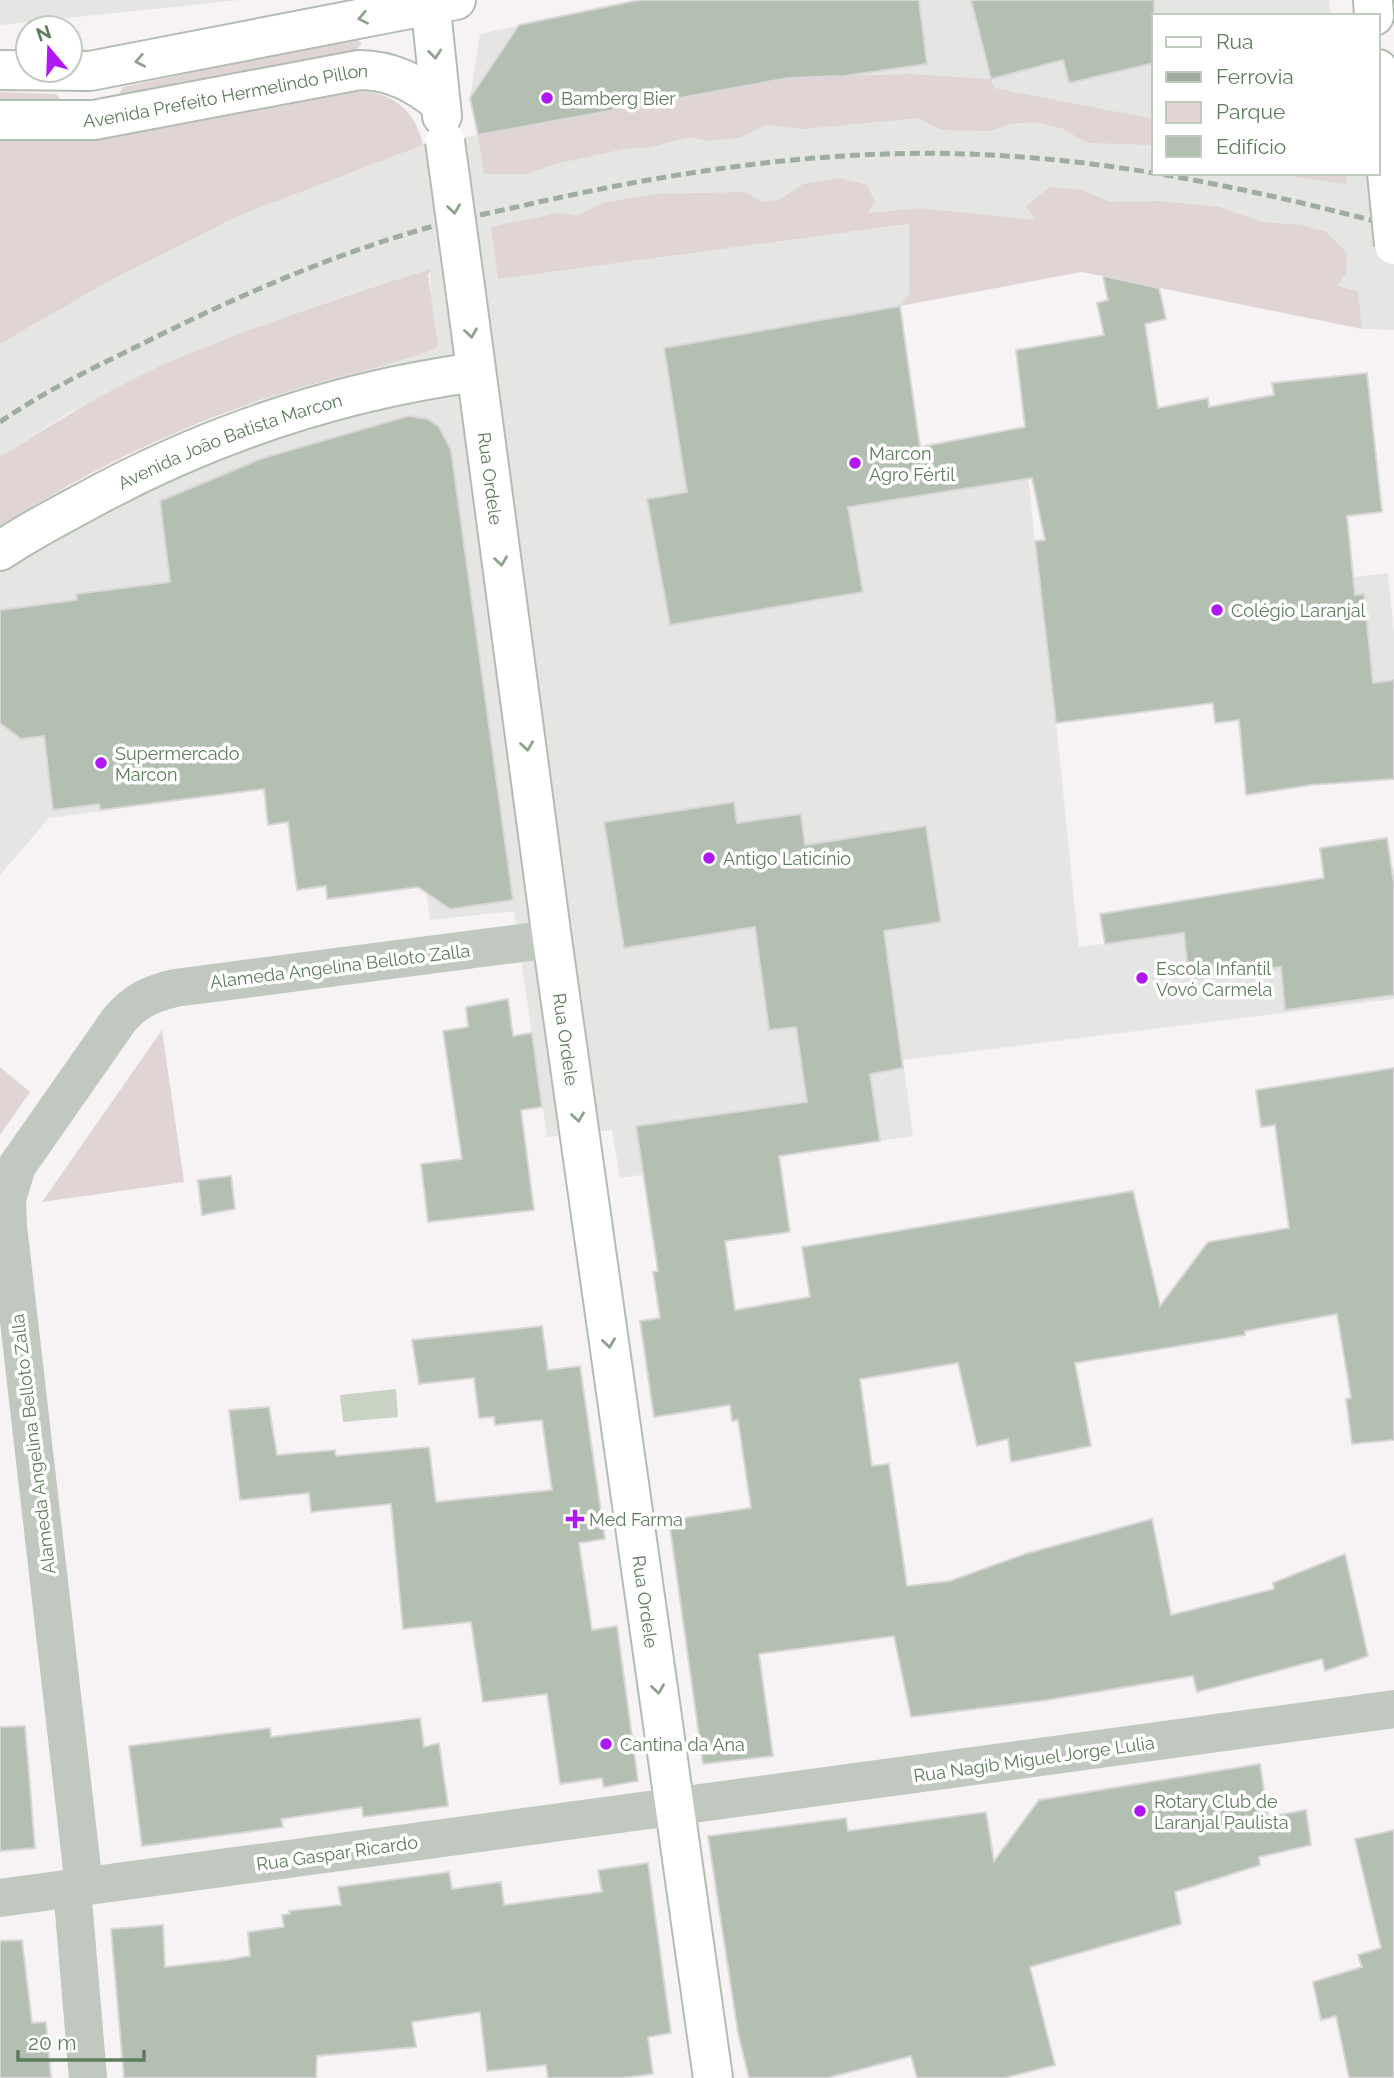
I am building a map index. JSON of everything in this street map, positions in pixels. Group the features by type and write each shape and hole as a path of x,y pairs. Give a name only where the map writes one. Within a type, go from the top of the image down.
{"main road":[{"path":"0,71 90,71 439,2"},
{"name":"Rua Ordele","path":"439,2 440,103 445,141 552,939 713,2078"},
{"name":"Avenida Prefeito Hermelindo Pillon","path":"0,120 94,120 359,70 387,72 425,90 440,103"},
{"path":"90,71 94,120"},
{"path":"1380,79 1388,121 1386,163 1394,245"},
{"name":"Avenida João Batista Marcon","path":"0,551 119,483 213,440 351,396 476,372"}],"street":[{"name":"Alameda Angelina Belloto Zalla","path":"88,2078 78,1887 8,1226 7,1199 16,1166 119,1020 131,1006 148,995 182,987 552,939"},
{"name":"Rua Nagib Miguel Jorge Lulia","path":"675,1808 1394,1709"},
{"name":"Rua Gaspar Ricardo","path":"0,1898 675,1808"}],"shaded area":[{"path":"0,0 240,0 84,16 84,14 14,14 14,24 0,25"},
{"path":"639,0 1329,0 1331,14 1152,14 1152,175 1380,175 1380,172 1394,162 1394,330 1362,329 1357,291 1117,229 920,208 700,229 498,279 910,224 909,294 900,306 920,446 1023,427 1035,541 1149,521 1285,585 1388,573 1394,635 1394,680 1056,723 1079,947 1394,908 1394,999 903,1060 913,1136 620,1178 612,1130 547,1137 514,911 430,920 410,770 49,818 0,875 0,527 60,491 177,433 278,394 433,350 430,270 338,298 181,357 65,415 0,457 0,344 111,280 236,217 423,145 478,135 470,98 480,34"},
{"path":"396,1389 398,1417 343,1422 340,1395"}],"green space":[{"path":"354,38 362,43 356,50 126,97 120,93 123,87"},
{"path":"908,74 991,79 994,88 1152,119 1152,145 1088,143 1061,128 1034,122 1010,124 991,131 941,130 919,118 804,129 765,125 739,138 708,141 690,137 651,147 624,149 555,164 528,174 484,174 478,135 787,78"},
{"path":"360,91 384,96 402,106 415,123 423,145 236,217 111,280 0,344 0,141 105,139"},
{"path":"0,92 56,94 60,99 56,104 0,101"},
{"path":"1284,175 1346,175 1347,184"},
{"path":"839,178 867,185 875,202 868,213 920,208 1035,220 1026,206 1050,187 1081,190 1111,202 1160,201 1219,207 1263,222 1301,225 1326,232 1347,253 1346,273 1338,286 1358,291 1362,329 1082,272 900,306 909,294 909,224 498,279 491,227 559,213 576,216 603,203 656,194 746,192 762,202 780,200 803,184"},
{"path":"431,269 428,275 438,346 433,350 279,394 206,420 100,468 0,527 0,457 67,416 112,390 183,356 306,310"},
{"path":"162,1030 184,1182 42,1202"},
{"path":"0,1067 30,1092 0,1135"}],"building":[{"path":"639,0 919,0 927,64 844,76 788,78 478,135 470,98 519,25"},
{"path":"971,0 1154,0 1152,63 1069,83 1063,60 991,79"},
{"path":"1103,276 1159,288 1166,319 1145,324 1158,408 1208,398 1209,407 1274,395 1272,383 1367,373 1382,512 1347,516 1355,595 1364,594 1373,683 1394,680 1394,779 1311,785 1246,795 1239,720 1215,723 1213,703 1056,723 1035,541 1045,540 1032,478 848,507 863,592 670,625 647,499 687,492 664,348 900,306 920,447 1025,427 1016,350 1104,335 1097,303 1108,300"},
{"path":"408,416 428,419 439,427 451,450 513,900 450,909 418,887 327,899 326,886 297,890 288,822 268,825 264,789 100,810 99,804 53,810 44,736 21,739 0,723 0,610 77,600 76,594 170,582 160,501 263,458"},
{"path":"734,802 737,823 801,814 805,845 926,826 941,922 884,931 903,1068 870,1074 880,1141 779,1156 790,1232 725,1241 735,1310 810,1297 802,1247 1133,1191 1160,1306 1208,1242 1289,1228 1275,1125 1261,1127 1256,1090 1394,1068 1394,1440 1352,1444 1346,1399 1351,1398 1337,1314 1245,1331 1245,1335 1075,1363 1091,1446 1011,1462 1008,1439 977,1446 958,1363 860,1379 872,1466 889,1464 907,1586 950,1581 1025,1554 1152,1519 1171,1615 1274,1589 1273,1583 1345,1554 1368,1656 1325,1671 1322,1659 1197,1692 1193,1676 1047,1700 911,1717 894,1636 759,1654 773,1756 703,1764 669,1520 751,1508 738,1420 732,1421 730,1405 654,1417 640,1321 660,1318 653,1272 658,1271 636,1126 807,1102 796,1027 769,1030 755,927 624,948 604,822"},
{"path":"1387,838 1394,884 1394,995 1285,1010 1281,967 1189,980 1184,933 1105,944 1100,914 1324,878 1320,848"},
{"path":"508,999 513,1036 532,1033 542,1107 521,1110 534,1210 428,1222 421,1164 462,1159 443,1031 468,1027 466,1007"},
{"path":"231,1176 235,1209 202,1215 198,1180"},
{"path":"542,1326 548,1370 580,1366 605,1539 579,1543 592,1630 617,1626 638,1781 604,1787 602,1778 560,1784 547,1694 483,1702 471,1622 403,1629 391,1504 311,1512 309,1493 240,1500 229,1410 269,1407 277,1455 335,1450 336,1456 429,1447 436,1502 552,1490 542,1420 495,1425 494,1417 479,1418 474,1378 419,1384 412,1340"},
{"path":"420,1718 424,1747 439,1743 448,1806 363,1817 362,1807 281,1819 283,1827 142,1846 129,1746 270,1728 271,1737"},
{"path":"25,1726 35,1848 0,1851 0,1727"},
{"path":"1260,1764 1268,1817 1306,1810 1311,1845 1259,1857 1260,1865 1175,1892 1181,1924 1030,1967 1055,2065 1004,2078 917,2078 911,2056 827,2078 749,2078 738,2033 708,1836 846,1818 848,1831 986,1812 994,1861 1039,1800"},
{"path":"1394,1830 1394,2078 1349,2078 1336,2016 1321,2020 1313,1982 1362,1967 1358,1955 1381,1948 1355,1839"},
{"path":"648,1863 671,2033 648,2037 653,2074 621,2078 548,2078 546,2065 487,2071 480,2012 412,2022 416,2047 317,2056 316,2078 124,2078 111,1929 163,1925 165,1967 227,1960 250,1956 248,1932 284,1927 282,1915 290,1914 289,1911 341,1905 338,1887 449,1872 452,1889 501,1882 504,1905 602,1892 598,1870"},
{"path":"22,1940 32,2023 46,2022 51,2078 0,2078 0,1941"}],"railway":[{"path":"0,422 68,381 279,280 351,252 423,229 588,191 767,163 887,154 1007,156 1152,173"},
{"path":"1165,175 1298,202 1394,226"}],"place":[{"name":"Bamberg Bier","path":"547,98"},
{"name":"Marcon Agro Fértil","path":"855,463"},
{"name":"Colégio Laranjal","path":"1217,610"},
{"name":"Supermercado Marcon","path":"101,763"},
{"name":"Antigo Laticínio","path":"709,858"},
{"name":"Escola Infantil Vovó Carmela","path":"1142,978"},
{"name":"Med Farma","path":"575,1519"},
{"name":"Cantina da Ana","path":"606,1744"},
{"name":"Rotary Club de Laranjal Paulista","path":"1140,1811"}]}
